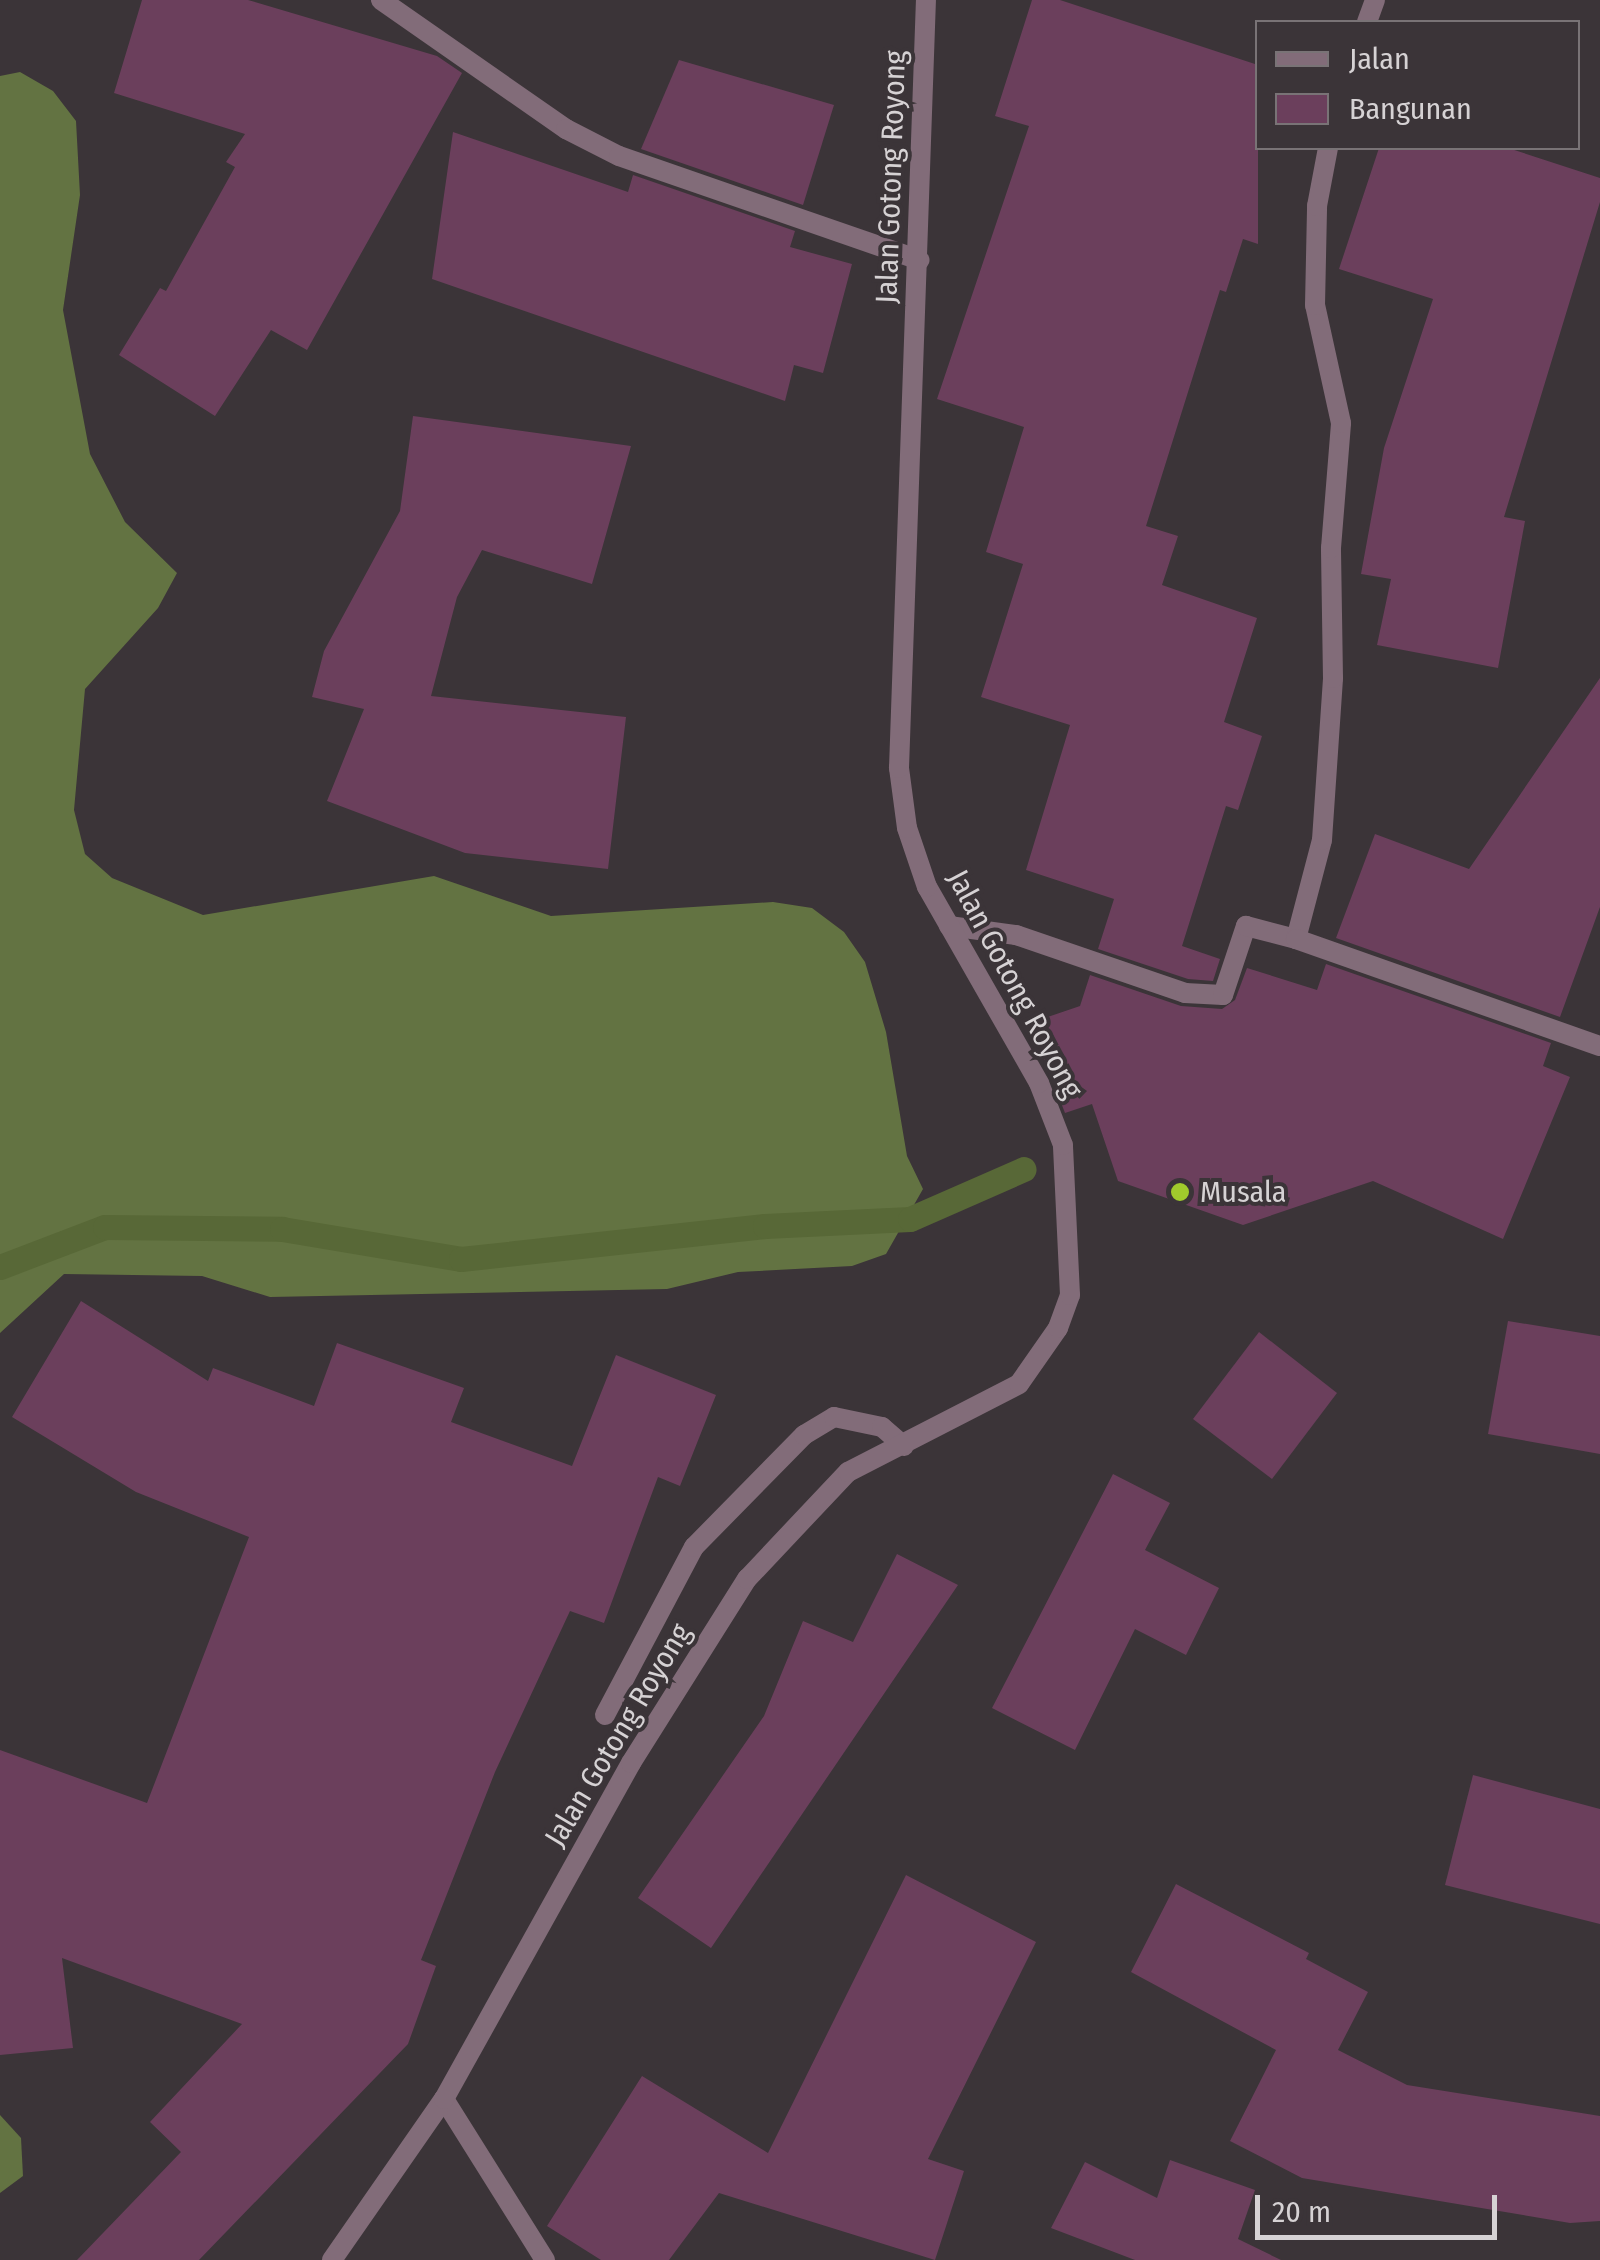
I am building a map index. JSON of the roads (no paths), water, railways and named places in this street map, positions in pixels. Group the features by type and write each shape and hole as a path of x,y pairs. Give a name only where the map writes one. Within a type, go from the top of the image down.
{"street":[{"path":"381,0 566,130 619,156 919,260"},
{"name":"Jalan Gotong Royong","path":"332,2260 444,2100 631,1764 747,1579 848,1472 1019,1384 1058,1328 1070,1295 1063,1146 1039,1083 950,926 906,828 899,768 926,0"},
{"path":"1296,939 1322,840 1333,678 1331,548 1341,424 1315,305 1316,206 1328,150"},
{"path":"950,926 1016,935 1185,993 1223,994 1246,926 1296,939 1600,1046"},
{"path":"605,1715 694,1547 804,1435 834,1417 882,1427 904,1446"},
{"path":"444,2100 545,2260"}],"waterway":[{"path":"0,1267 105,1227 282,1229 461,1259 765,1226 910,1219 1024,1169"}],"place":[{"name":"Musala","path":"1180,1192"}]}
